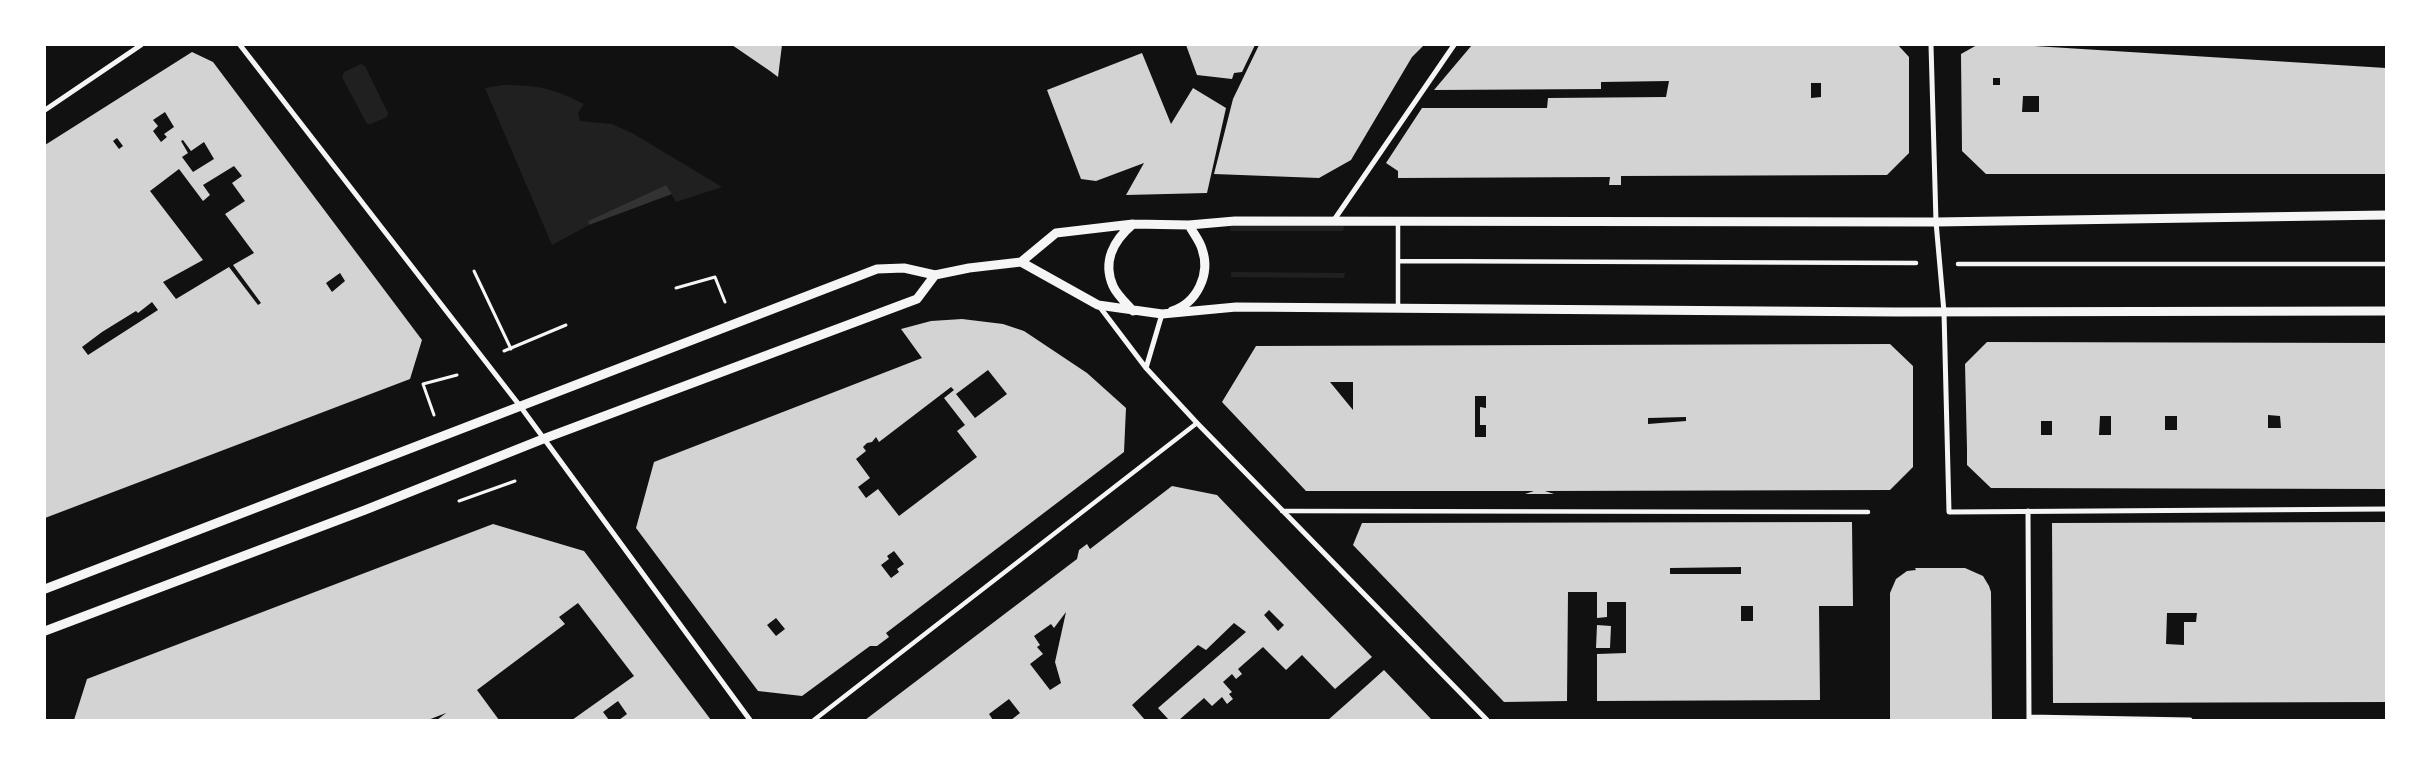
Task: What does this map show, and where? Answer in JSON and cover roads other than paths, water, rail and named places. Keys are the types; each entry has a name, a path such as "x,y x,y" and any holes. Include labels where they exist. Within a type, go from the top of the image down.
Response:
{"street":[{"path":"45,110 141,45"},
{"path":"240,45 520,406 750,720"},
{"path":"1334,220 1454,45"},
{"path":"1931,45 1936,222 1944,312 1949,512 2386,509"},
{"path":"45,589 877,269 904,268 935,275 969,268 1021,262 1056,232 1160,222 1189,225 1234,221 1334,220 1936,222 2386,214"},
{"path":"1398,220 1398,308"},
{"path":"1133,224 1120,234 1113,246 1108,265 1113,287 1134,311"},
{"path":"1162,314 1178,309 1195,295 1203,280 1205,265 1202,249 1189,225"},
{"path":"1398,261 1916,263"},
{"path":"1021,262 1098,305 1162,314 1236,307 1944,312 2386,311"},
{"path":"1958,264 2386,264"},
{"path":"45,630 365,510 543,439 917,299 935,275"},
{"path":"1098,305 1146,368 1197,423 1281,512 1487,720"},
{"path":"1146,368 1162,314"},
{"path":"814,720 1197,423"},
{"path":"2028,511 2029,719 2190,720"},
{"path":"1281,512 1868,512"}]}
